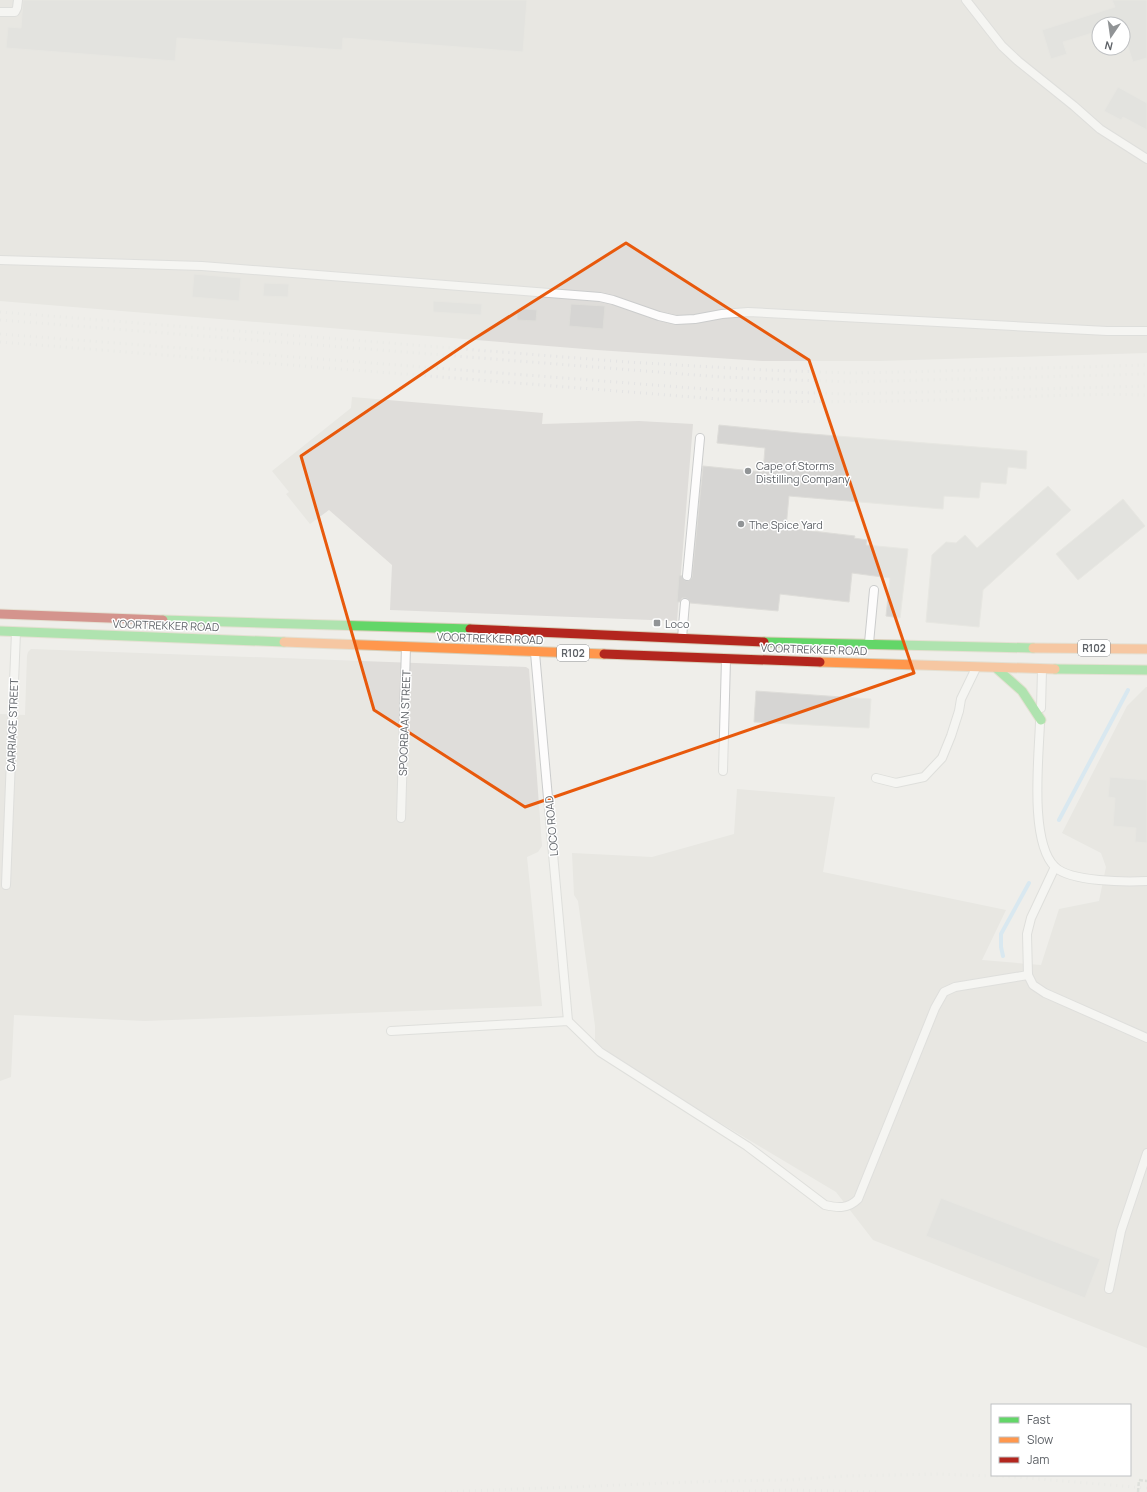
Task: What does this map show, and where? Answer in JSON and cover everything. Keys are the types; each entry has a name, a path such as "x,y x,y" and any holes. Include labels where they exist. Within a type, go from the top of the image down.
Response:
{"main road":[{"name":"VOORTREKKER ROAD","path":"0,614 274,624 407,638 534,642 682,638 868,654 977,668 996,668 1042,659 1146,657"},
{"path":"273,641 274,624"},
{"name":"VOORTREKKER ROAD","path":"0,631 273,641 407,638 534,642 726,658 868,654 1042,659 1146,657"},
{"path":"726,658 727,641"},
{"path":"996,668 1029,699 1040,720"}],"lane":[{"path":"0,12 14,12 17,8 18,0"},
{"path":"966,0 1002,46 1018,61 1100,129 1147,160"},
{"path":"0,260 202,266 600,297 676,320 695,319 722,314 753,312 1107,331 1147,331"},
{"path":"687,576 700,438"},
{"path":"868,654 874,590"},
{"path":"682,638 685,602"},
{"name":"CARRIAGE STREET","path":"6,885 16,614"},
{"name":"SPOORBAAN STREET","path":"401,818 407,638"},
{"name":"LOCO ROAD","path":"534,642 568,1021"},
{"path":"723,770 726,658"},
{"path":"1042,659 1038,817 1042,842 1055,867 1071,874 1104,881 1147,881"},
{"path":"876,778 896,783 907,782 924,777 942,758 951,736 959,711 961,699 977,668"},
{"path":"1055,867 1028,926 1026,955 1028,975 1033,985 1038,990 1147,1038"},
{"path":"391,1031 568,1021 600,1052 747,1146 825,1205 838,1208 852,1205 858,1199 935,1008 944,992 955,987 1028,975"},
{"path":"1109,1289 1121,1230 1147,1153"}],"path":[{"path":"1138,1492 1139,1480 1147,1481"}],"highlighted area":[{"path":"626,243 809,360 914,673 525,807 374,710 301,456 469,342"}],"shaded area":[{"path":"0,0 1147,0 1147,353 879,361 762,361 597,350 0,301"},
{"path":"352,397 543,413 542,424 639,421 693,424 677,621 390,610 392,565 329,510 310,524 286,494 289,492 272,471 351,408"},
{"path":"31,649 526,667 529,669 542,846 538,852 527,857 542,1006 145,1021 14,1015 11,1077 0,1081 0,714 25,715 27,656"},
{"path":"1146,687 1147,1348 873,1240 836,1192 637,1073 595,1042 595,1026 578,901 574,895 572,853 652,857 734,834 737,789 835,797 823,872 1006,910 982,960 1041,965 1059,909 1099,901 1106,867 1101,853 1062,833 1127,706"}],"building":[{"path":"23,0 527,0 523,52 343,38 342,50 177,38 175,61 6,48 8,27 21,28"},
{"path":"1112,0 1147,0 1147,58 1133,62 1131,56 1131,16 1091,16 1091,33 1063,42 1067,54 1051,59 1042,30 1115,7"},
{"path":"1118,87 1147,103 1147,130 1123,117 1121,120 1104,111"},
{"path":"194,274 241,278 239,301 192,297"},
{"path":"264,283 289,284 288,297 263,296"},
{"path":"433,301 482,304 481,315 433,312"},
{"path":"571,304 605,306 603,329 569,326"},
{"path":"517,308 537,310 536,321 517,320"},
{"path":"719,425 799,433 1027,451 1026,469 1008,467 1006,484 981,482 979,498 944,496 943,509 789,496 786,528 855,536 854,538 867,540 866,545 908,549 900,618 886,616 890,578 852,573 849,602 780,594 778,611 690,603 686,598 682,598 680,602 677,602 679,575 687,581 692,577 703,466 763,472 765,448 717,443"},
{"path":"1048,486 1071,510 983,590 979,627 926,622 932,555 946,542 956,543 965,535 977,548"},
{"path":"1123,499 1145,526 1078,580 1056,554"},
{"path":"756,691 871,699 869,728 754,722"},
{"path":"1110,777 1147,780 1147,843 1135,842 1136,828 1113,826 1115,798 1108,797"},
{"path":"941,1198 1100,1259 1085,1298 926,1236"}],"waterway":[{"path":"1059,820 1128,690"},
{"path":"1003,956 1001,934 1029,883"}],"railway":[{"path":"0,312 627,362 764,370 850,373 1147,365"},
{"path":"0,320 721,377 850,382 1147,374"},
{"path":"0,334 718,390 850,394 1147,386"},
{"path":"0,342 718,399 812,402 938,400 1080,395 1147,395"},
{"path":"445,1492 719,1481 789,1480 844,1476 939,1474 1014,1477 1147,1488"},
{"path":"725,1492 790,1490 876,1492"}],"traffic: fast":[{"path":"163,620 470,629"},
{"path":"0,631 284,642"},
{"path":"764,642 1033,648"},
{"path":"996,668 1022,691 1041,720"},
{"path":"1055,669 1147,670"}],"traffic: slow":[{"path":"284,642 604,654"},
{"path":"1033,648 1147,649"},
{"path":"820,662 1055,669"}],"traffic: jam":[{"path":"0,614 163,620"},
{"path":"470,629 764,642"},
{"path":"604,654 820,662"}],"place":[{"name":"Cape of Storms Distilling Company","path":"748,471"},
{"name":"The Spice Yard","path":"741,524"},
{"name":"Loco","path":"657,623"}]}
